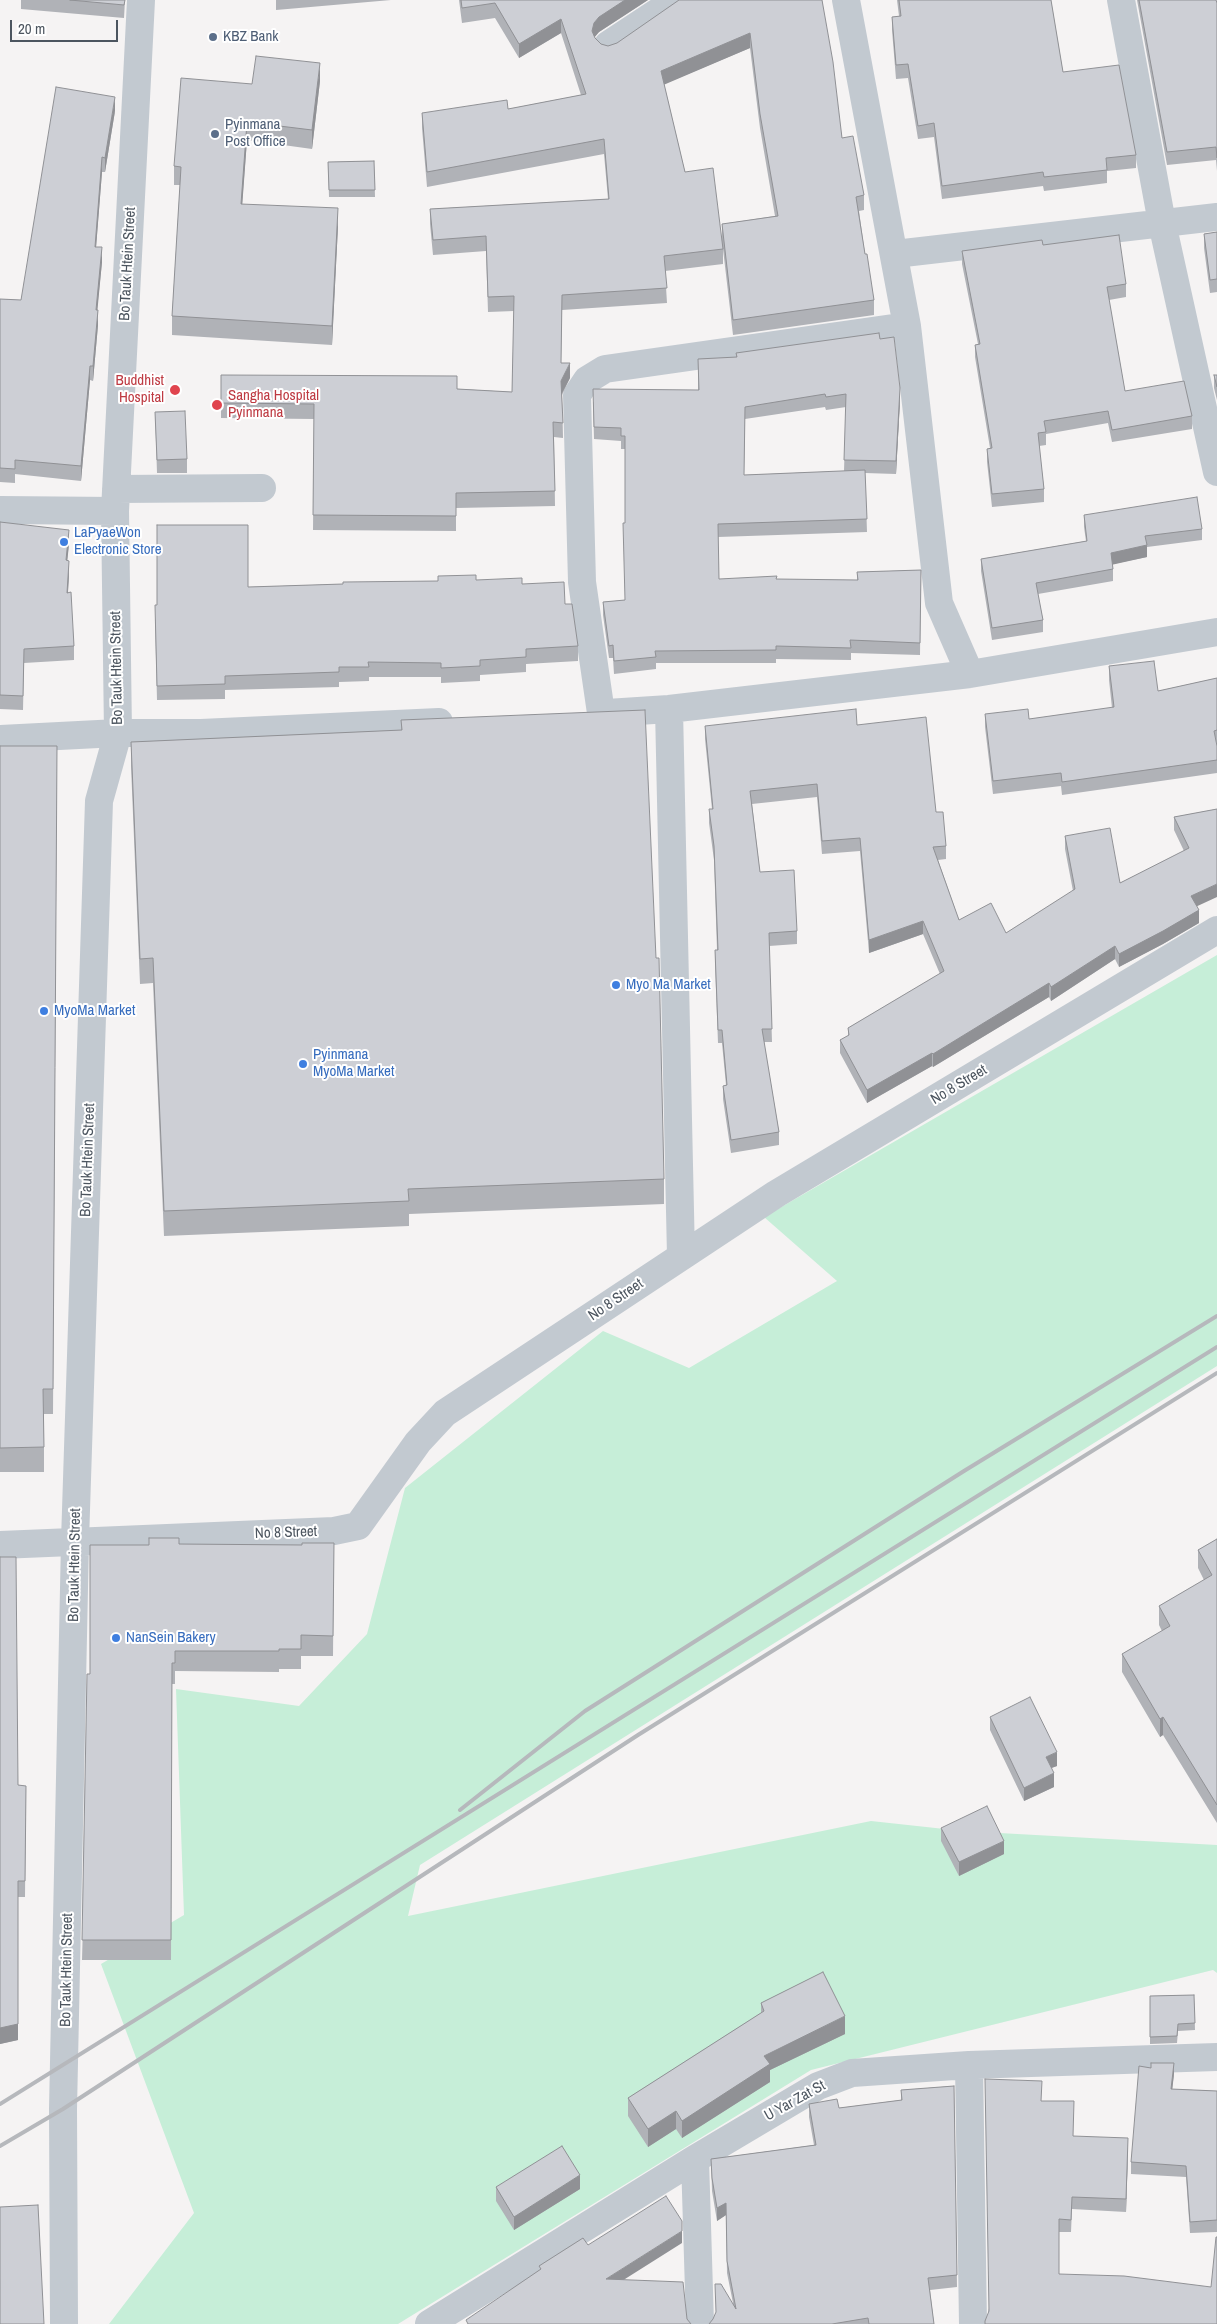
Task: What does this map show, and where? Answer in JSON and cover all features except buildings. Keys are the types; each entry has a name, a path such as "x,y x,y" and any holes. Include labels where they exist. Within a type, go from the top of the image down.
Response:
{"street":[{"name":"Bo Tauk Htein Street","path":"64,2324 63,2109 76,1541 99,801 118,733 116,500 141,0"},
{"path":"608,45 676,0"},
{"path":"846,0 907,326 938,603 970,674"},
{"path":"1121,0 1162,223 1217,472"},
{"path":"895,254 1217,217"},
{"path":"601,713 582,582 577,395 587,380 606,369 907,326"},
{"path":"0,510 262,488"},
{"path":"572,715 669,709 970,674 1217,632"},
{"path":"669,709 681,1256"},
{"path":"0,739 118,733 201,734 464,720"},
{"name":"No 8 Street","path":"0,1545 334,1531 358,1526 418,1442 445,1413 776,1194 1217,930"},
{"name":"U Yar Zat St","path":"429,2324 695,2159 818,2086 852,2073 969,2065 1217,2057"},
{"path":"969,2065 973,2324"},
{"path":"695,2159 700,2324"}],"green space":[{"path":"1217,955 1217,1366 420,1865 408,1916 871,1821 963,1831 1217,1845 1217,1973 1213,1970 811,2070 398,2324 109,2324 194,2213 101,1964 184,1915 176,1689 299,1706 367,1634 405,1488 603,1331 689,1368 837,1281 764,1217"}],"railway":[{"path":"460,1810 585,1711 964,1471 1217,1316"},
{"path":"0,2104 1217,1347"},
{"path":"0,2146 63,2109 638,1735 1217,1373"}],"place":[{"name":"KBZ Bank","path":"213,37"},
{"name":"Pyinmana Post Office","path":"215,134"},
{"name":"Buddhist Hospital","path":"175,390"},
{"name":"Sangha Hospital Pyinmana","path":"217,405"},
{"name":"LaPyaeWon Electronic Store","path":"64,542"},
{"name":"Myo Ma Market","path":"616,985"},
{"name":"MyoMa Market","path":"44,1011"},
{"name":"Pyinmana MyoMa Market","path":"303,1064"},
{"name":"NanSein Bakery","path":"116,1638"}]}
